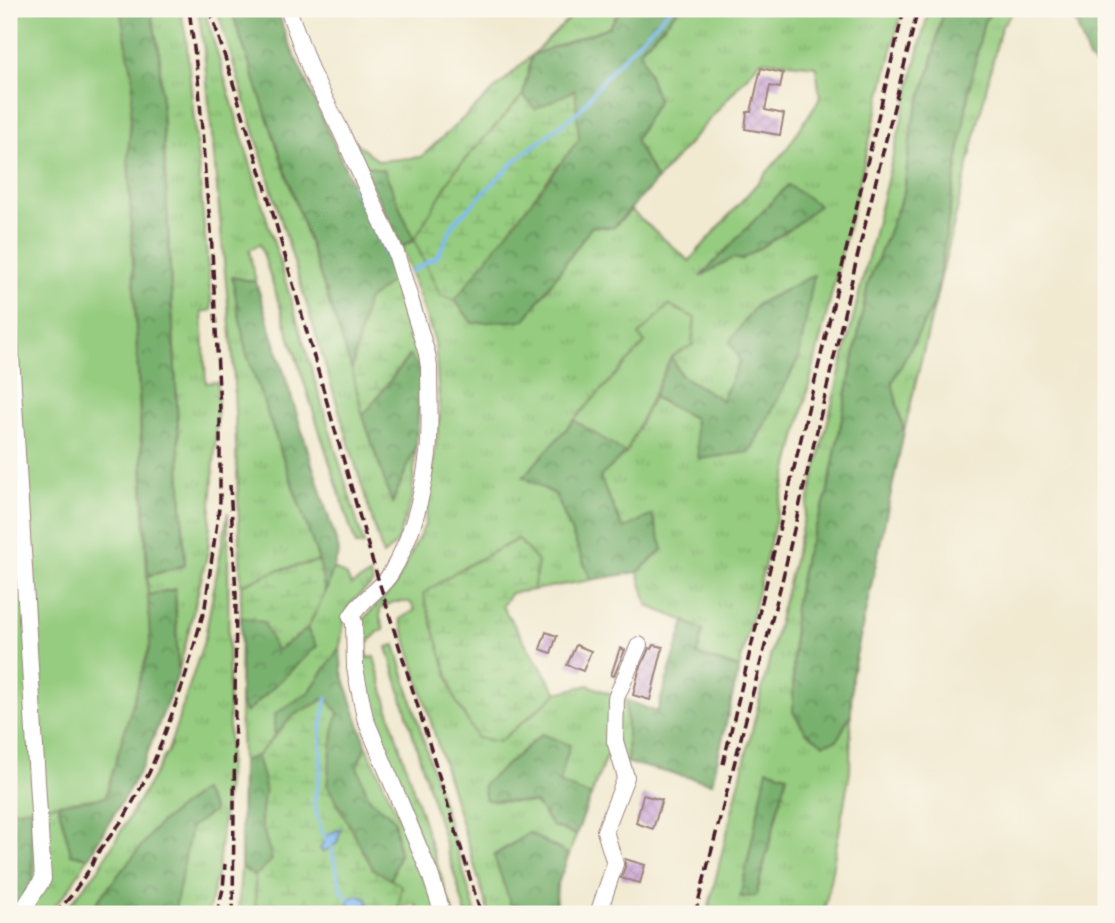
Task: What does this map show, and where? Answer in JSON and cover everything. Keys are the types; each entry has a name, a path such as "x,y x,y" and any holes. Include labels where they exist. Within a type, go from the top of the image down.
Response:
{"street":[{"path":"288,9 312,74 396,253 420,327 429,367 428,453 416,512 403,551 389,576 357,606 351,617 354,622 355,668 365,718 425,862 443,914"},
{"path":"9,322 43,879 20,914"},
{"path":"598,914 615,864 605,831 626,777 615,741 616,698 639,645"}],"green space":[{"path":"9,9 120,9 133,80 128,158 150,645 105,797 9,811"},
{"path":"120,9 150,9 159,50 185,565 148,576 128,158 133,80"},
{"path":"150,9 180,9 186,37 212,310 202,312 206,383 217,382 218,404 208,551 178,674 175,589 148,595 148,576 185,565 159,50"},
{"path":"198,9 204,9 364,545 356,545 260,244 249,250 256,282 233,277 246,352 319,561 276,571 241,585 233,357"},
{"path":"217,9 231,9 352,370 363,416 393,502 416,446 412,499 396,544 383,555"},
{"path":"231,9 277,9 286,37 353,186 380,239 393,280 367,301 352,370"},
{"path":"579,9 621,9 609,27 532,55"},
{"path":"621,9 679,9 640,50 658,100 635,140 657,180 613,228 592,226 525,320 472,323 455,300 579,139 535,109 523,95 532,55 609,27"},
{"path":"679,9 902,9 739,668 697,655 703,630 648,606 638,572 663,549 652,516 623,529 599,477 626,453 653,397 694,418 700,459 740,361 722,400 681,375 671,357 692,345 645,343 524,477 556,495 591,580 533,590 538,562 518,539 457,571 423,594 527,719 557,693 588,685 626,700 628,763 606,757 591,796 559,783 486,800 536,803 552,826 576,835 569,855 529,833 494,855 514,914 489,914 400,619 415,610 410,602 393,602 380,609 384,630 378,632 366,645 368,658 374,657 453,914 450,914 376,729 359,666 361,622 395,586 425,525 440,414 435,342 402,247 414,240 362,165 350,139 379,161 421,157 532,55 523,95 454,172 440,295 455,300 472,322 525,320 592,226 613,228 631,210 689,261 784,153 820,98 816,66 761,60 657,180 635,140 658,100 640,50"},
{"path":"929,9 943,9 931,67 912,124 904,192 868,284 827,495 805,556 794,612 793,712 837,740 851,714 850,772 824,914 707,914"},
{"path":"943,9 994,9 984,21 969,91 935,302 892,383 904,432 852,675 851,714 837,740 823,744 806,732 793,712 794,612 805,556 827,495 868,284 904,192 912,124 931,67"},
{"path":"994,9 1015,9 1001,27 904,432 892,383 935,302 968,96 984,21"},
{"path":"1067,9 1106,9 1106,77 1089,59 1074,18"},
{"path":"575,90 579,139 455,300 440,295 414,240 454,172 523,95 535,109"},
{"path":"362,165 384,170 414,240 402,247"},
{"path":"788,185 819,205 796,225 741,260 733,258 700,277"},
{"path":"814,275 799,358 750,452 699,459 694,418 653,397 671,357 681,375 722,400 740,361 730,341 757,304"},
{"path":"232,277 256,282 339,551 325,593 319,561 246,352"},
{"path":"393,280 410,321 422,372 409,355 363,416 352,370 367,301"},
{"path":"669,305 695,318 692,345 671,357 626,453 574,420 645,343 639,335"},
{"path":"410,355 422,372 416,446 392,503 363,416"},
{"path":"574,420 626,453 600,477 623,529 652,515 663,549 638,572 591,580 556,495 523,477"},
{"path":"228,512 229,762 218,869 208,914 62,914 98,870 168,751 205,638"},
{"path":"518,539 538,562 533,590 511,593 502,606 557,693 499,742 477,738 455,699 423,594 457,571"},
{"path":"319,561 325,593 307,629 276,651 264,622 241,617 241,585 276,571"},
{"path":"333,568 347,576 351,585 370,575 373,583 350,604 345,616 340,647 309,692 274,715 275,736 257,756 242,761 240,701 247,712 316,646 307,629 325,593"},
{"path":"175,589 178,674 142,767 88,858 71,854 58,804 105,797 150,645 148,595"},
{"path":"241,617 264,622 276,651 307,629 317,646 246,713 240,701"},
{"path":"685,621 703,630 697,655 739,668 712,783 628,763 626,700 657,712"},
{"path":"395,645 476,914 466,914 387,647"},
{"path":"340,647 342,672 366,745 357,766 368,797 394,819 399,855 391,880 373,869 327,785 333,731 338,713 327,698 294,715 275,736 274,715 309,692"},
{"path":"327,698 338,713 333,731 327,785 373,869 402,886 397,914 368,914 369,912 350,909 349,914 256,914 255,876 272,860 261,821 265,785 257,756 294,715"},
{"path":"542,734 570,745 559,783 591,796 576,835 552,826 536,803 486,800 483,785"},
{"path":"366,745 429,884 438,914 418,914 416,904 397,908 402,887 391,880 399,855 394,819 368,797 357,766"},
{"path":"257,756 265,785 261,821 272,860 255,876 241,867 242,761"},
{"path":"767,769 787,775 756,896 740,897"},
{"path":"202,790 214,811 191,827 174,914 93,914 95,904 159,824"},
{"path":"58,804 71,854 88,858 69,889 48,914 12,914 31,807"},
{"path":"31,807 33,881 12,914 9,914 9,811"},
{"path":"529,833 569,855 557,886 555,914 514,914 494,856"},
{"path":"241,867 255,876 256,914 238,914"}],"water":[{"path":"341,829 337,843 323,852 320,849 328,834"},
{"path":"358,895 367,899 368,914 349,914 348,899"}],"building":[{"path":"761,68 783,73 780,88 770,86 765,110 784,114 780,135 745,129 747,112 751,112"},
{"path":"546,632 557,636 551,653 540,649"},
{"path":"576,645 591,651 583,671 567,665"},
{"path":"654,645 663,647 650,700 633,695 639,671 649,648 652,649"},
{"path":"620,648 625,650 614,676 611,675"},
{"path":"643,795 662,800 653,829 636,823"},
{"path":"625,859 645,865 640,883 621,878"}],"waterway":[{"path":"410,272 438,256 454,223 517,159 580,110 605,77 670,9"},
{"path":"353,186 380,239 406,312"},
{"path":"327,698 321,729 321,768 314,802 321,830 331,847 341,889 348,899"}],"railway":[{"path":"55,914 71,896 96,855 124,818 149,773 184,681 205,607 220,501 220,410 211,229 199,87 189,9"},
{"path":"210,9 265,186 371,556 481,914"},
{"path":"723,764 904,9"},
{"path":"695,914 783,577 918,9"},
{"path":"230,485 236,595 233,914"},
{"path":"217,914 225,864"}]}
